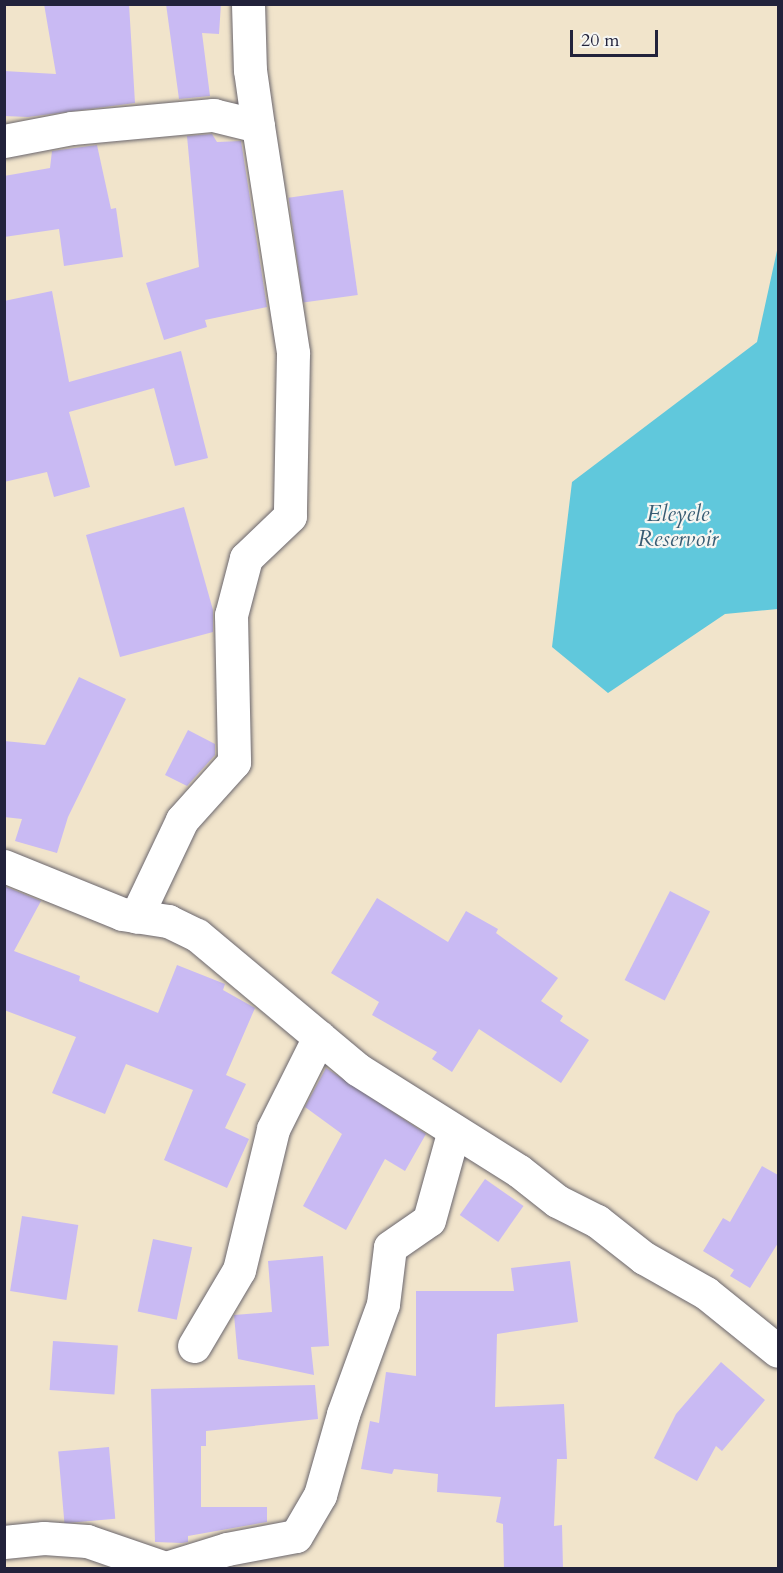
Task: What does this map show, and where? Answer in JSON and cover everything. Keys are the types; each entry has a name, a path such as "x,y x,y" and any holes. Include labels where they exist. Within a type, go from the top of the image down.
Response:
{"street":[{"path":"136,917 182,820 234,762 231,615 246,558 290,516 293,353 250,70 248,4"},
{"path":"4,141 72,128 213,115 258,126"},
{"path":"4,866 136,917 168,921 197,935 357,1069 454,1130 557,1201 597,1221 644,1258 706,1293 778,1351"},
{"path":"194,1346 239,1270 273,1129 319,1037"},
{"path":"4,1542 44,1538 87,1541 166,1569 227,1549 296,1536 320,1495 343,1414 383,1305 390,1247 429,1220 454,1130"}],"water":[{"name":"Eleyele Reservoir","path":"778,246 778,609 725,614 608,693 552,647 572,482 757,342"}],"building":[{"path":"44,4 129,4 135,103 28,117 4,116 4,71 56,74"},
{"path":"166,4 221,4 219,34 202,33 210,96 179,99"},
{"path":"212,134 217,142 241,141 267,307 205,320 207,327 164,340 146,283 199,267 187,136"},
{"path":"97,145 111,209 116,208 123,257 64,266 59,229 4,237 4,176 50,168 52,151"},
{"path":"343,190 358,295 303,303 289,198"},
{"path":"52,291 69,382 181,351 208,458 175,466 154,388 69,412 90,487 54,497 47,472 4,482 4,301"},
{"path":"184,507 213,610 213,632 120,657 86,535"},
{"path":"79,677 126,699 68,817 57,853 15,841 22,819 4,817 4,741 45,745"},
{"path":"188,730 215,744 215,755 187,786 165,775"},
{"path":"4,886 41,901 14,951 80,976 79,981 158,1013 177,965 225,984 223,990 255,1008 226,1075 246,1084 225,1128 249,1139 227,1188 164,1160 193,1090 126,1064 105,1114 52,1093 76,1037 4,1010"},
{"path":"670,891 710,911 665,1001 625,980"},
{"path":"377,898 448,942 466,911 498,929 496,933 558,978 541,1001 563,1016 560,1021 589,1040 561,1083 479,1029 452,1072 432,1059 437,1052 372,1015 379,1002 331,973"},
{"path":"326,1068 426,1134 405,1171 385,1159 346,1230 303,1206 342,1134 305,1107"},
{"path":"762,1166 778,1175 778,1243 750,1288 730,1276 734,1270 703,1251 723,1218 730,1222"},
{"path":"485,1179 524,1206 498,1242 460,1215"},
{"path":"22,1216 78,1225 66,1300 10,1291"},
{"path":"153,1239 192,1247 177,1320 138,1311"},
{"path":"323,1256 329,1346 311,1347 314,1375 238,1359 234,1315 272,1312 268,1261"},
{"path":"570,1261 578,1322 497,1334 495,1407 564,1404 567,1459 557,1459 554,1526 562,1525 563,1569 504,1569 503,1524 496,1522 501,1497 437,1492 438,1474 394,1469 392,1474 361,1469 370,1421 379,1423 386,1372 416,1376 416,1291 514,1291 511,1268"},
{"path":"53,1341 118,1346 114,1394 50,1390"},
{"path":"721,1362 765,1400 722,1451 716,1446 697,1481 654,1458 676,1414"},
{"path":"315,1385 318,1419 206,1431 206,1446 201,1446 201,1507 267,1507 267,1522 188,1536 188,1542 155,1542 151,1389"},
{"path":"109,1447 115,1519 64,1523 58,1451"}]}
